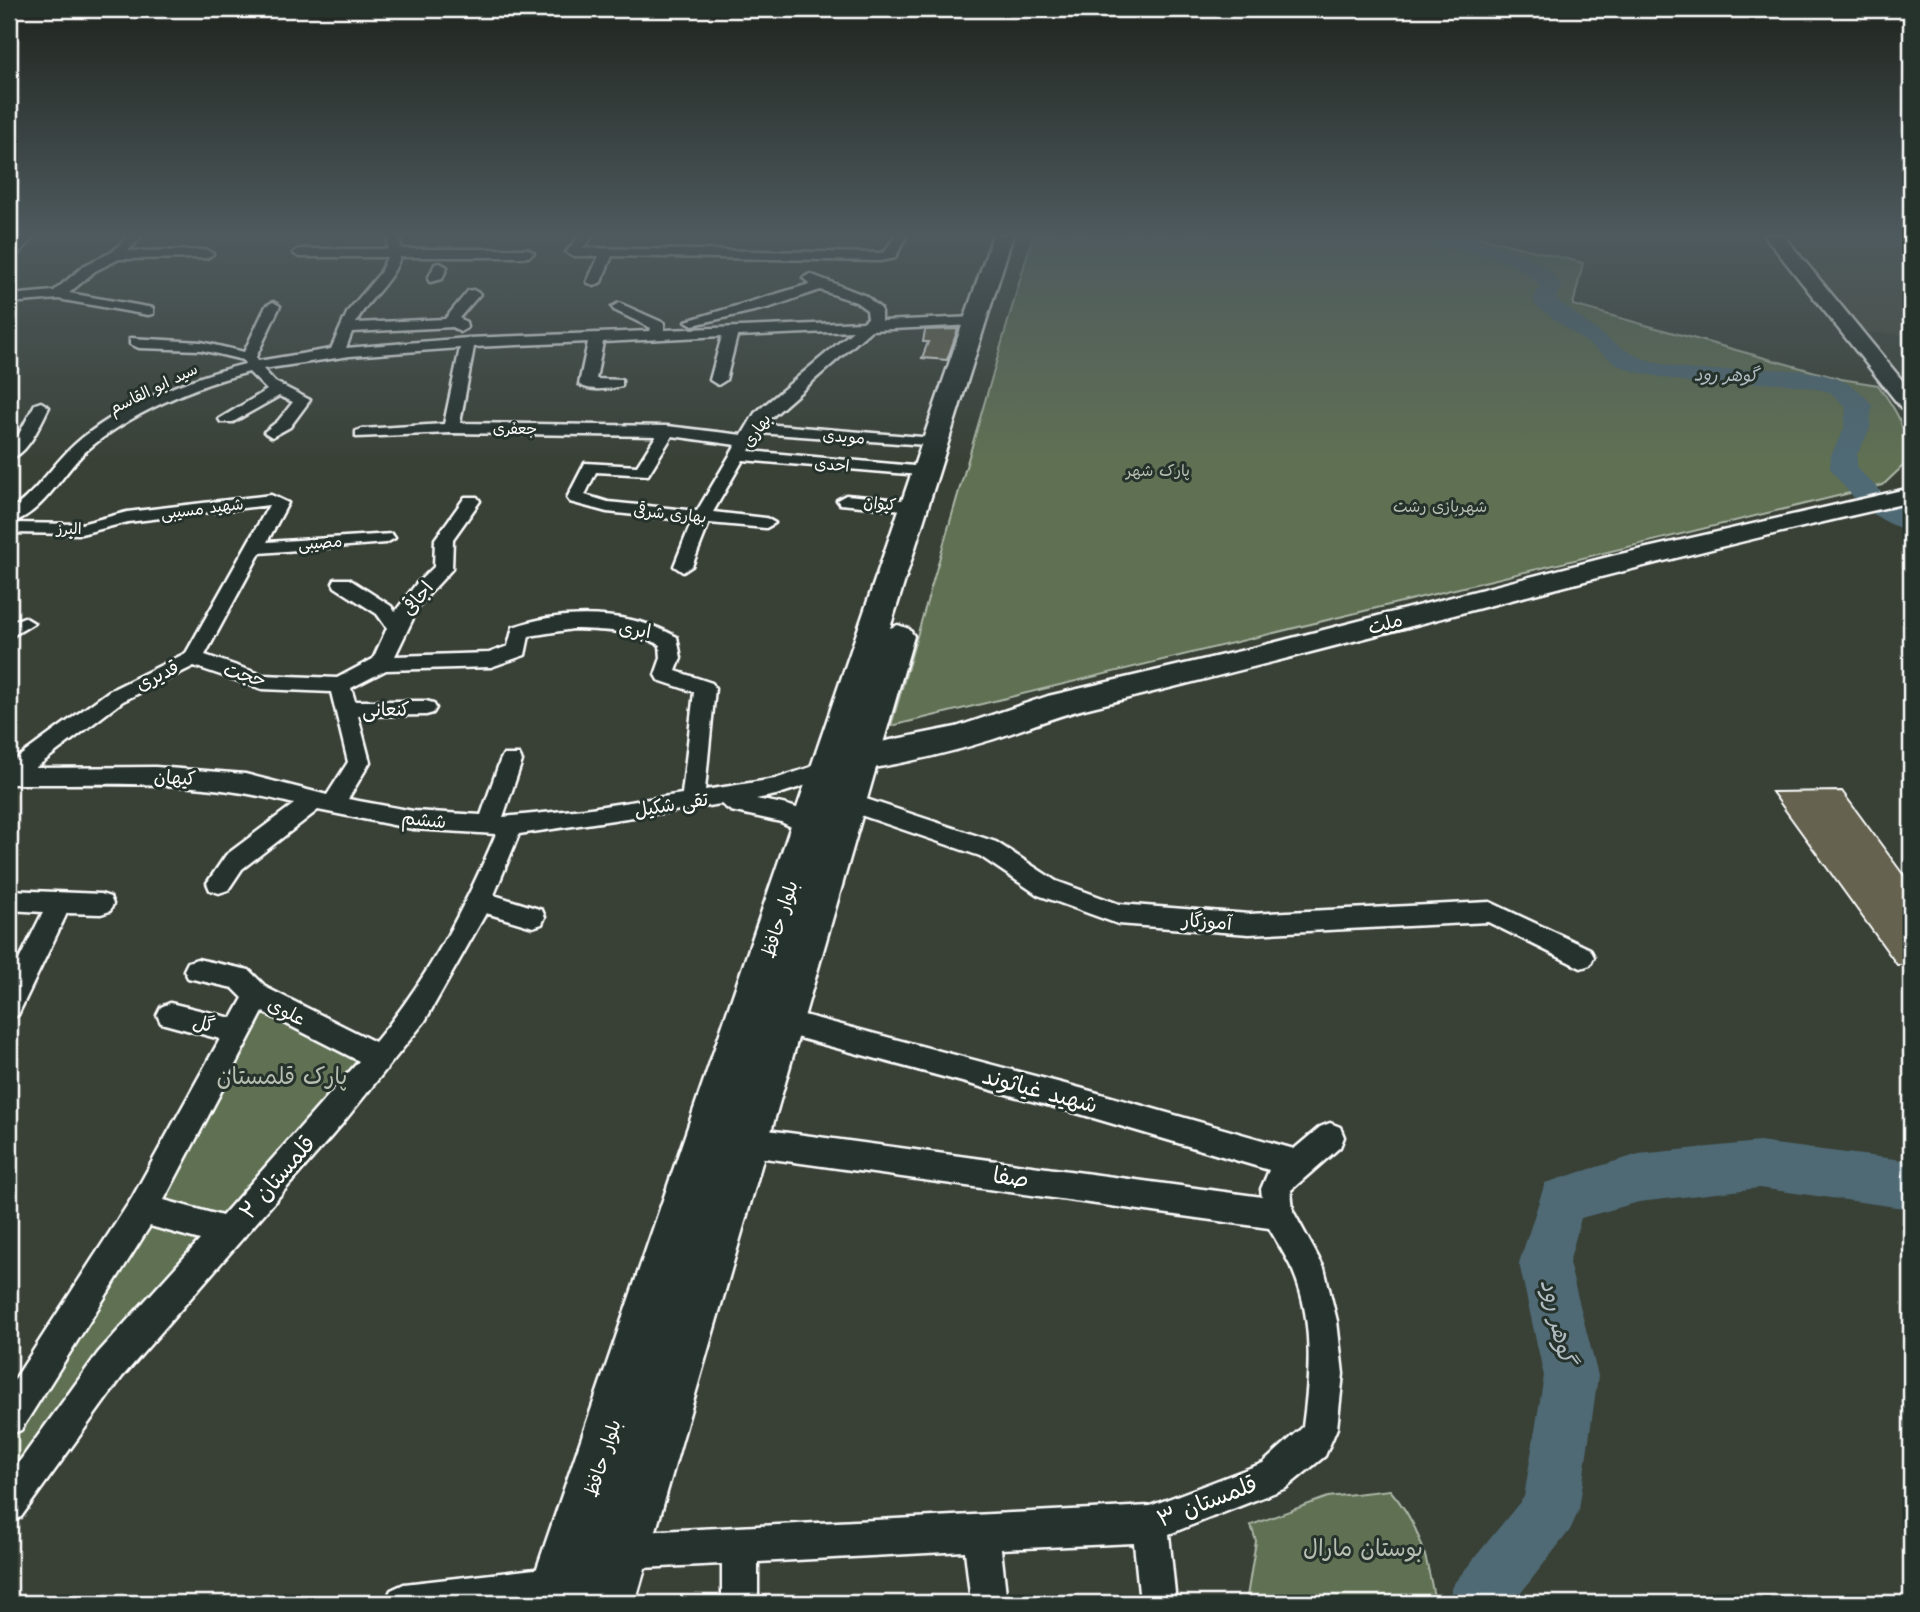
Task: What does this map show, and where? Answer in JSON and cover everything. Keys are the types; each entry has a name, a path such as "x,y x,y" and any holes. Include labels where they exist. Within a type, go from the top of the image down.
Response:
{"main road":[{"name":"بلوار حافظ","path":"922,495 986,310"},
{"name":"بلوار حافظ","path":"605,1603 781,1021 922,495 989,310"},
{"name":"بلوار حافظ","path":"558,1594 809,826 846,776"}],"street":[{"path":"144,310 148,311"},
{"path":"251,363 271,310"},
{"path":"337,352 355,310"},
{"path":"453,323 452,318 459,310"},
{"path":"625,310 657,329 740,310"},
{"path":"869,325 876,319 874,310"},
{"path":"1834,310 1911,405"},
{"name":"سید ابو القاسم","path":"9,518 40,495 64,461 91,440 194,385 251,363 337,352 657,329 731,330 984,321"},
{"path":"348,328 453,323 461,325 451,428"},
{"name":"بهاری","path":"683,566 702,517 761,416 869,325"},
{"path":"718,380 731,330"},
{"path":"597,335 587,384 617,383"},
{"path":"135,341 139,344 201,346 251,363 268,387 302,400 284,424 272,432"},
{"path":"228,419 277,391"},
{"path":"9,454 26,436 41,407"},
{"name":"جعفری","path":"362,434 451,428 667,431 746,441"},
{"name":"بهاری شرقی","path":"667,431 642,471 591,467 577,491 576,498 607,507 765,523"},
{"name":"احدی","path":"746,441 922,495"},
{"name":"مویدی","path":"746,441 922,495"},
{"name":"کیوان","path":"846,500 922,495"},
{"name":"ملت","path":"846,776 901,752 1011,722 1048,707 1830,512 1911,495"},
{"name":"شهید مسیبی","path":"127,517 277,500"},
{"name":"قدیری","path":"9,775 116,696 193,657 279,503 277,500"},
{"name":"اجاقی","path":"382,663 395,626 428,581 443,569 444,539 471,501"},
{"name":"البرز","path":"9,528 81,529 127,517"},
{"name":"مصیبی","path":"254,548 386,538"},
{"path":"342,583 384,610 395,626"},
{"name":"ابری","path":"382,663 491,660 518,650 520,632 532,624 582,623 660,633 670,642 671,658 665,675 705,688 697,800"},
{"name":"حجت","path":"193,657 262,682 340,685"},
{"path":"219,883 234,862 329,803 359,762 340,685 382,663"},
{"name":"کنعانی","path":"346,709 426,708"},
{"name":"قلمستان ۲","path":"9,1505 110,1366 416,1013 479,901 500,826 511,761"},
{"name":"کیهان","path":"9,775 155,775 245,782 329,803"},
{"name":"تقی شکیل","path":"500,826 697,800 846,776"},
{"name":"آموزگار","path":"846,776 988,849 1046,888 1118,914 1249,924 1490,912 1581,957"},
{"path":"697,800 752,804 787,814 809,826"},
{"name":"ششم","path":"329,803 412,820 500,826"},
{"path":"9,900 101,904"},
{"path":"479,901 533,917"},
{"path":"9,1007 59,904"},
{"name":"علوی","path":"197,970 240,978 258,996 379,1057"},
{"path":"9,1418 143,1209 258,996"},
{"name":"گل","path":"170,1015 239,1032"},
{"name":"شهید غیاثوند","path":"781,1021 1093,1104 1297,1164"},
{"path":"1278,1213 1276,1189 1279,1181 1330,1137"},
{"name":"صفا","path":"744,1141 1278,1213"},
{"path":"143,1209 227,1233"},
{"name":"قلمستان ۳","path":"621,1551 1150,1524 1274,1476 1312,1444 1320,1428 1327,1374 1321,1321 1308,1268 1278,1213"},
{"path":"1150,1524 1158,1603"},
{"path":"981,1533 989,1603"},
{"path":"740,1545 740,1603"},
{"path":"404,1603 558,1594"}],"shaded area":[{"path":"1845,310 1911,310 1911,335 1863,332"}],"green space":[{"name":"پارک شهر","path":"1011,310 1592,310 1841,379 1878,385 1892,405 1903,431 1905,464 1883,485 891,726"},
{"name":"پارک قلمستان","path":"261,1002 365,1062 111,1346 9,1484 9,1442 137,1232"},
{"name":"بوستان مارال","path":"1390,1490 1401,1503 1416,1530 1429,1571 1435,1603 1246,1603 1256,1541 1251,1525 1328,1497"}],"building":[{"path":"958,329 947,360 922,358 928,342 923,342 925,330"},
{"path":"1842,791 1911,885 1911,965 1897,965 1772,792"}],"waterway":[{"name":"گوهر رود","path":"1557,310 1626,360 1645,367 1696,377 1779,376 1838,387 1859,405 1857,429 1844,455 1843,468 1873,500 1891,513 1911,522"},
{"name":"گوهر رود","path":"1476,1603 1550,1510 1571,1376 1544,1263 1562,1200 1639,1178 1759,1165 1911,1185"}],"park label":[{"name":"شهربازی رشت","path":"1440,506"}]}
